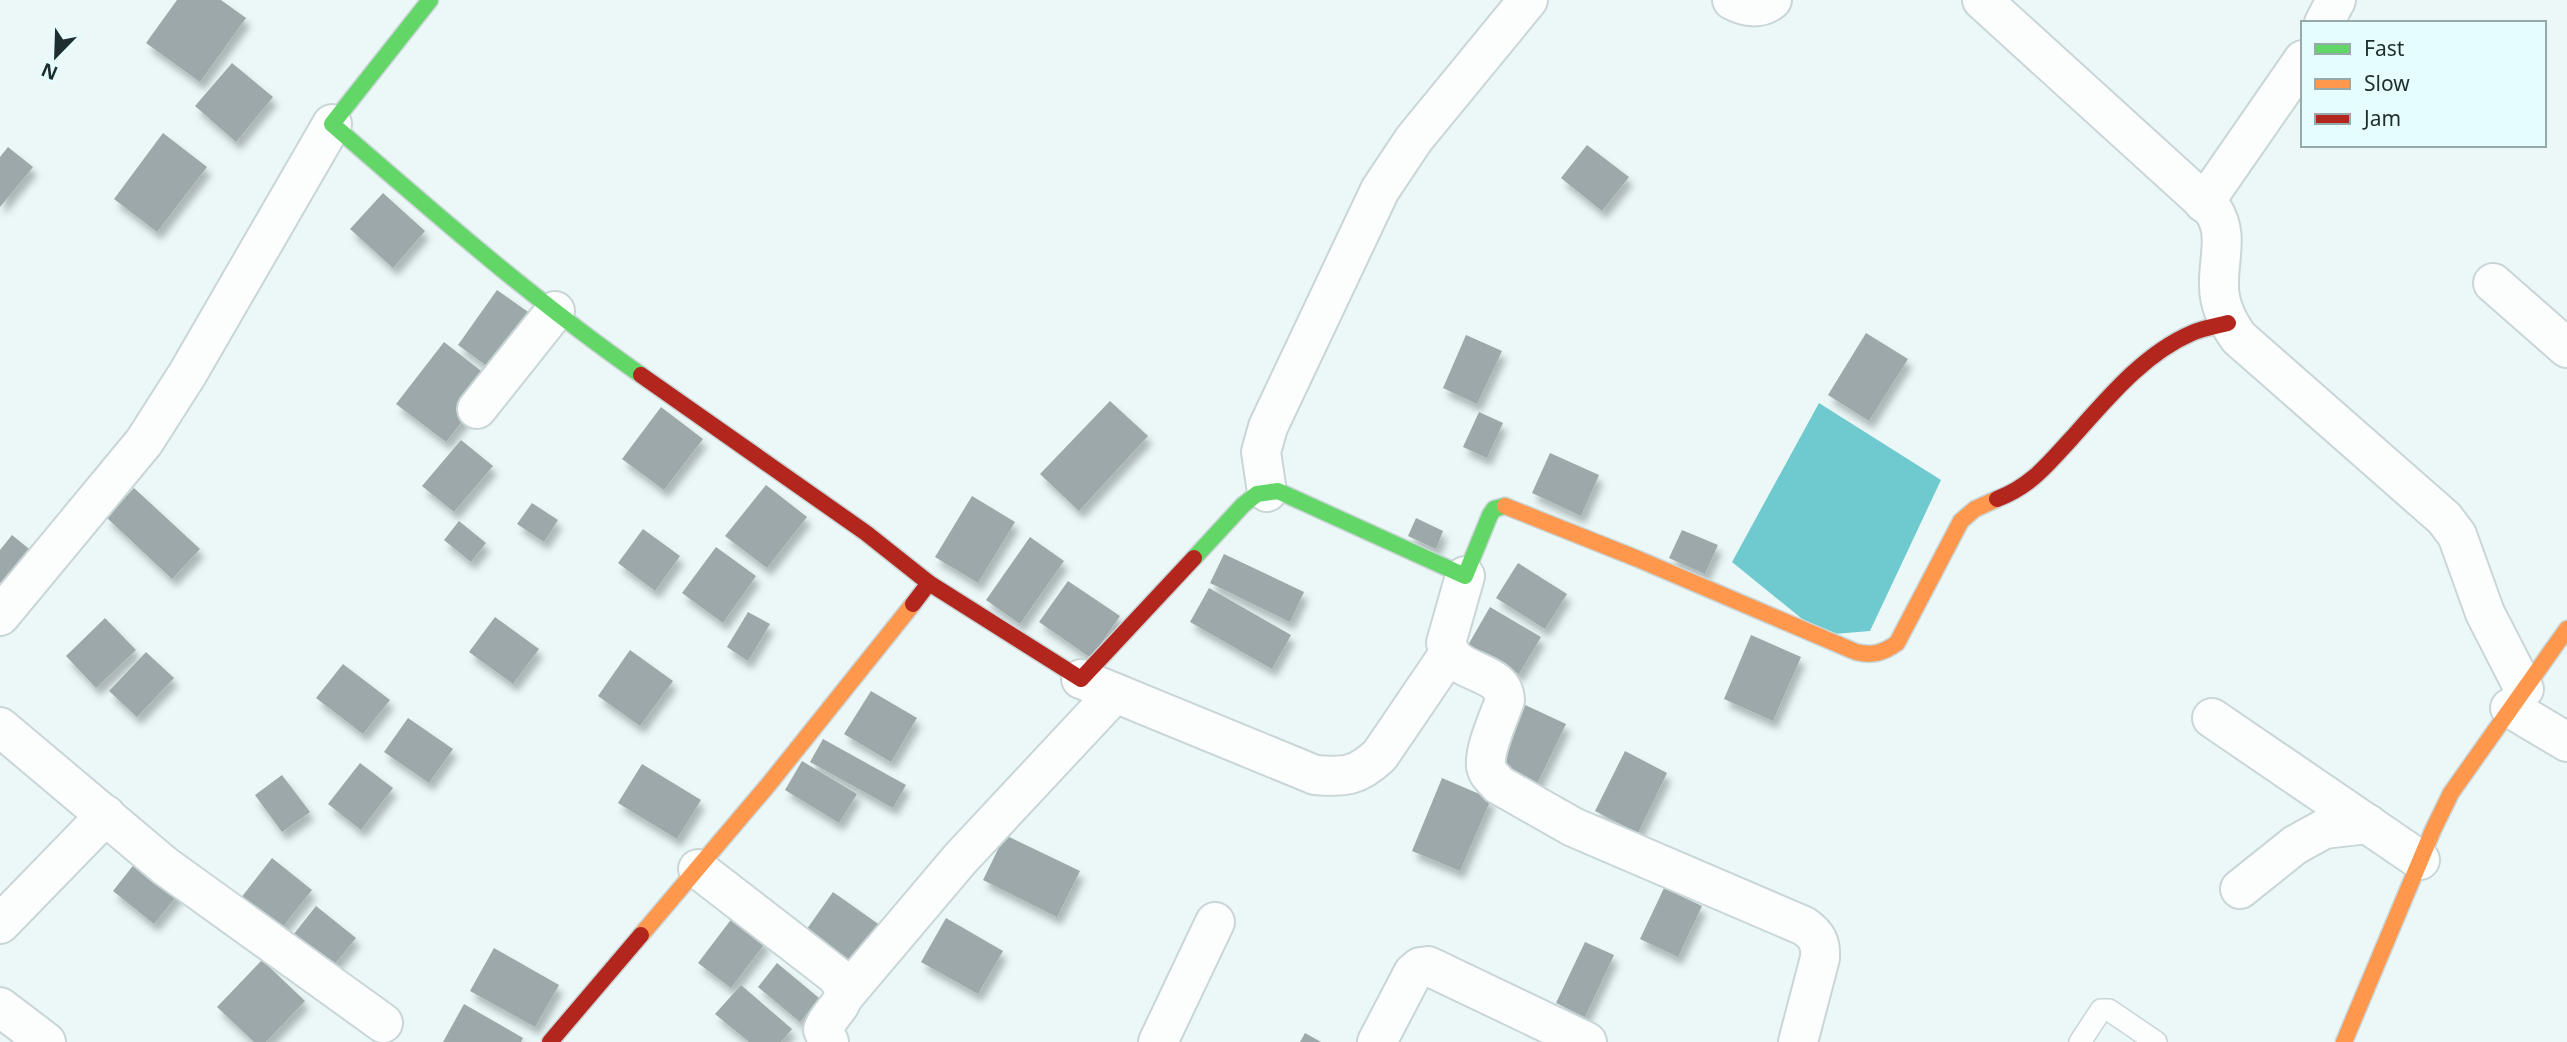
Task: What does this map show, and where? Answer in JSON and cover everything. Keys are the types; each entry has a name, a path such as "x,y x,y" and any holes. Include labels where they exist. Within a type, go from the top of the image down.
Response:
{"street":[{"path":"0,616 144,442 188,373 332,124 430,0"},
{"path":"1267,492 1261,452 1268,427 1380,190 1414,139 1528,0"},
{"path":"1732,0 1756,7 1766,5 1772,0"},
{"path":"1982,0 2204,203 2220,221 2222,236 2219,288 2228,323 2239,338 2444,518 2457,535 2517,699 2567,742"},
{"path":"2325,21 2336,0"},
{"path":"2204,203 2301,63"},
{"path":"332,124 413,195 586,337 866,533 929,583 1098,686 1315,775 1346,777 1365,769 1380,755 1450,652"},
{"path":"2493,282 2567,348"},
{"path":"477,409 555,311"},
{"path":"1798,1042 1820,958 1820,946 1815,934 1804,926 1573,827 1499,785 1490,775 1486,767 1488,753 1505,700 1504,691 1497,683 1455,660 1446,643 1465,576 1490,515 1494,509 1506,506 1856,652 1870,656 1882,653 1897,643 1960,521 1972,509 2022,489 2135,373 2164,350 2191,333 2228,323"},
{"path":"827,1025 1243,505 1256,494 1278,491 1465,576"},
{"path":"550,1042 769,784 929,583"},
{"path":"2344,1042 2451,793 2567,629"},
{"path":"2212,718 2420,860"},
{"path":"0,727 165,866 383,1023"},
{"path":"0,924 106,815"},
{"path":"2240,888 2295,845 2324,829 2368,824"},
{"path":"698,869 843,984 827,1025"},
{"path":"1158,1042 1215,922"},
{"path":"1377,1042 1413,974 1420,967 1428,966 1587,1042"},
{"path":"0,1007 46,1042"}],"lane":[{"path":"2080,1042 2101,1010 2109,1010 2156,1042"}],"water":[{"path":"1819,403 1941,480 1870,631 1822,635 1732,562"}],"building":[{"path":"177,0 221,0 246,18 200,82 146,43"},
{"path":"232,63 273,97 236,142 195,106"},
{"path":"163,133 207,167 157,232 114,199"},
{"path":"1587,145 1629,177 1602,211 1561,178"},
{"path":"8,147 33,167 0,207 0,157"},
{"path":"383,193 425,231 393,268 350,229"},
{"path":"497,290 531,314 491,369 458,345"},
{"path":"1866,333 1908,359 1869,421 1828,395"},
{"path":"1466,335 1502,351 1477,404 1443,388"},
{"path":"444,342 494,381 446,442 396,404"},
{"path":"1110,401 1148,436 1079,511 1040,474"},
{"path":"661,407 703,439 664,490 622,459"},
{"path":"1479,412 1503,423 1487,458 1463,447"},
{"path":"461,440 493,466 454,512 422,486"},
{"path":"1550,453 1599,475 1581,516 1532,493"},
{"path":"766,485 807,517 767,568 725,536"},
{"path":"134,488 200,549 172,579 106,517"},
{"path":"972,496 1015,522 978,583 935,557"},
{"path":"532,503 558,520 544,542 517,524"},
{"path":"1416,518 1443,531 1436,549 1408,536"},
{"path":"459,521 486,543 471,562 444,540"},
{"path":"643,529 680,556 655,591 618,563"},
{"path":"1682,530 1718,545 1705,574 1669,558"},
{"path":"12,535 39,557 0,603 0,550"},
{"path":"1030,537 1064,561 1020,624 986,600"},
{"path":"716,547 756,576 723,623 682,593"},
{"path":"1224,554 1304,592 1290,622 1210,583"},
{"path":"1518,563 1567,594 1545,629 1496,598"},
{"path":"1068,581 1120,616 1091,658 1039,622"},
{"path":"1209,588 1291,635 1272,669 1190,622"},
{"path":"1490,607 1541,637 1519,674 1468,645"},
{"path":"748,612 770,624 748,661 727,647"},
{"path":"495,617 539,649 513,684 469,652"},
{"path":"105,618 136,650 96,688 66,656"},
{"path":"1751,635 1801,657 1773,721 1724,699"},
{"path":"630,650 673,681 640,726 598,696"},
{"path":"146,652 174,678 137,717 109,691"},
{"path":"343,664 390,700 363,734 316,698"},
{"path":"871,691 917,718 891,762 844,734"},
{"path":"1523,704 1566,724 1537,784 1494,764"},
{"path":"408,718 453,749 429,783 384,752"},
{"path":"823,739 906,785 893,808 810,762"},
{"path":"1625,751 1667,773 1638,833 1595,811"},
{"path":"802,761 857,794 839,823 785,790"},
{"path":"360,763 393,788 361,830 328,804"},
{"path":"642,764 701,800 677,839 618,803"},
{"path":"282,775 310,812 282,832 255,795"},
{"path":"1442,778 1491,799 1460,871 1412,851"},
{"path":"1005,835 1080,871 1057,917 983,880"},
{"path":"139,858 180,892 154,924 113,891"},
{"path":"272,858 312,890 277,934 237,903"},
{"path":"1664,888 1702,906 1678,957 1640,939"},
{"path":"833,892 884,928 853,972 802,936"},
{"path":"316,906 356,938 326,975 286,944"},
{"path":"733,917 766,942 731,988 698,963"},
{"path":"946,918 1003,951 978,994 921,962"},
{"path":"1585,942 1614,955 1585,1017 1556,1003"},
{"path":"494,948 559,985 535,1027 470,991"},
{"path":"262,960 305,1001 266,1042 254,1042 217,1007"},
{"path":"777,963 819,998 800,1022 758,987"},
{"path":"741,985 792,1029 781,1042 749,1042 715,1014"},
{"path":"464,1004 523,1038 521,1042 443,1042"},
{"path":"1305,1033 1321,1042 1300,1042"}],"traffic: fast":[{"path":"430,0 332,124 522,285 641,375"},
{"path":"1194,558 1243,505 1257,494 1278,491 1465,576 1490,515 1494,509 1505,506"}],"traffic: slow":[{"path":"1505,506 1638,559 1856,652 1873,654 1897,643 1961,521 1975,509 1997,499"},
{"path":"641,935 769,784 913,604"},
{"path":"2344,1042 2451,793 2567,629"}],"traffic: jam":[{"path":"1997,499 2020,488 2038,474 2141,365 2192,333 2228,323"},
{"path":"641,375 866,533 929,583 913,604"},
{"path":"929,583 1081,679 1194,558"},
{"path":"550,1042 641,935"}]}
